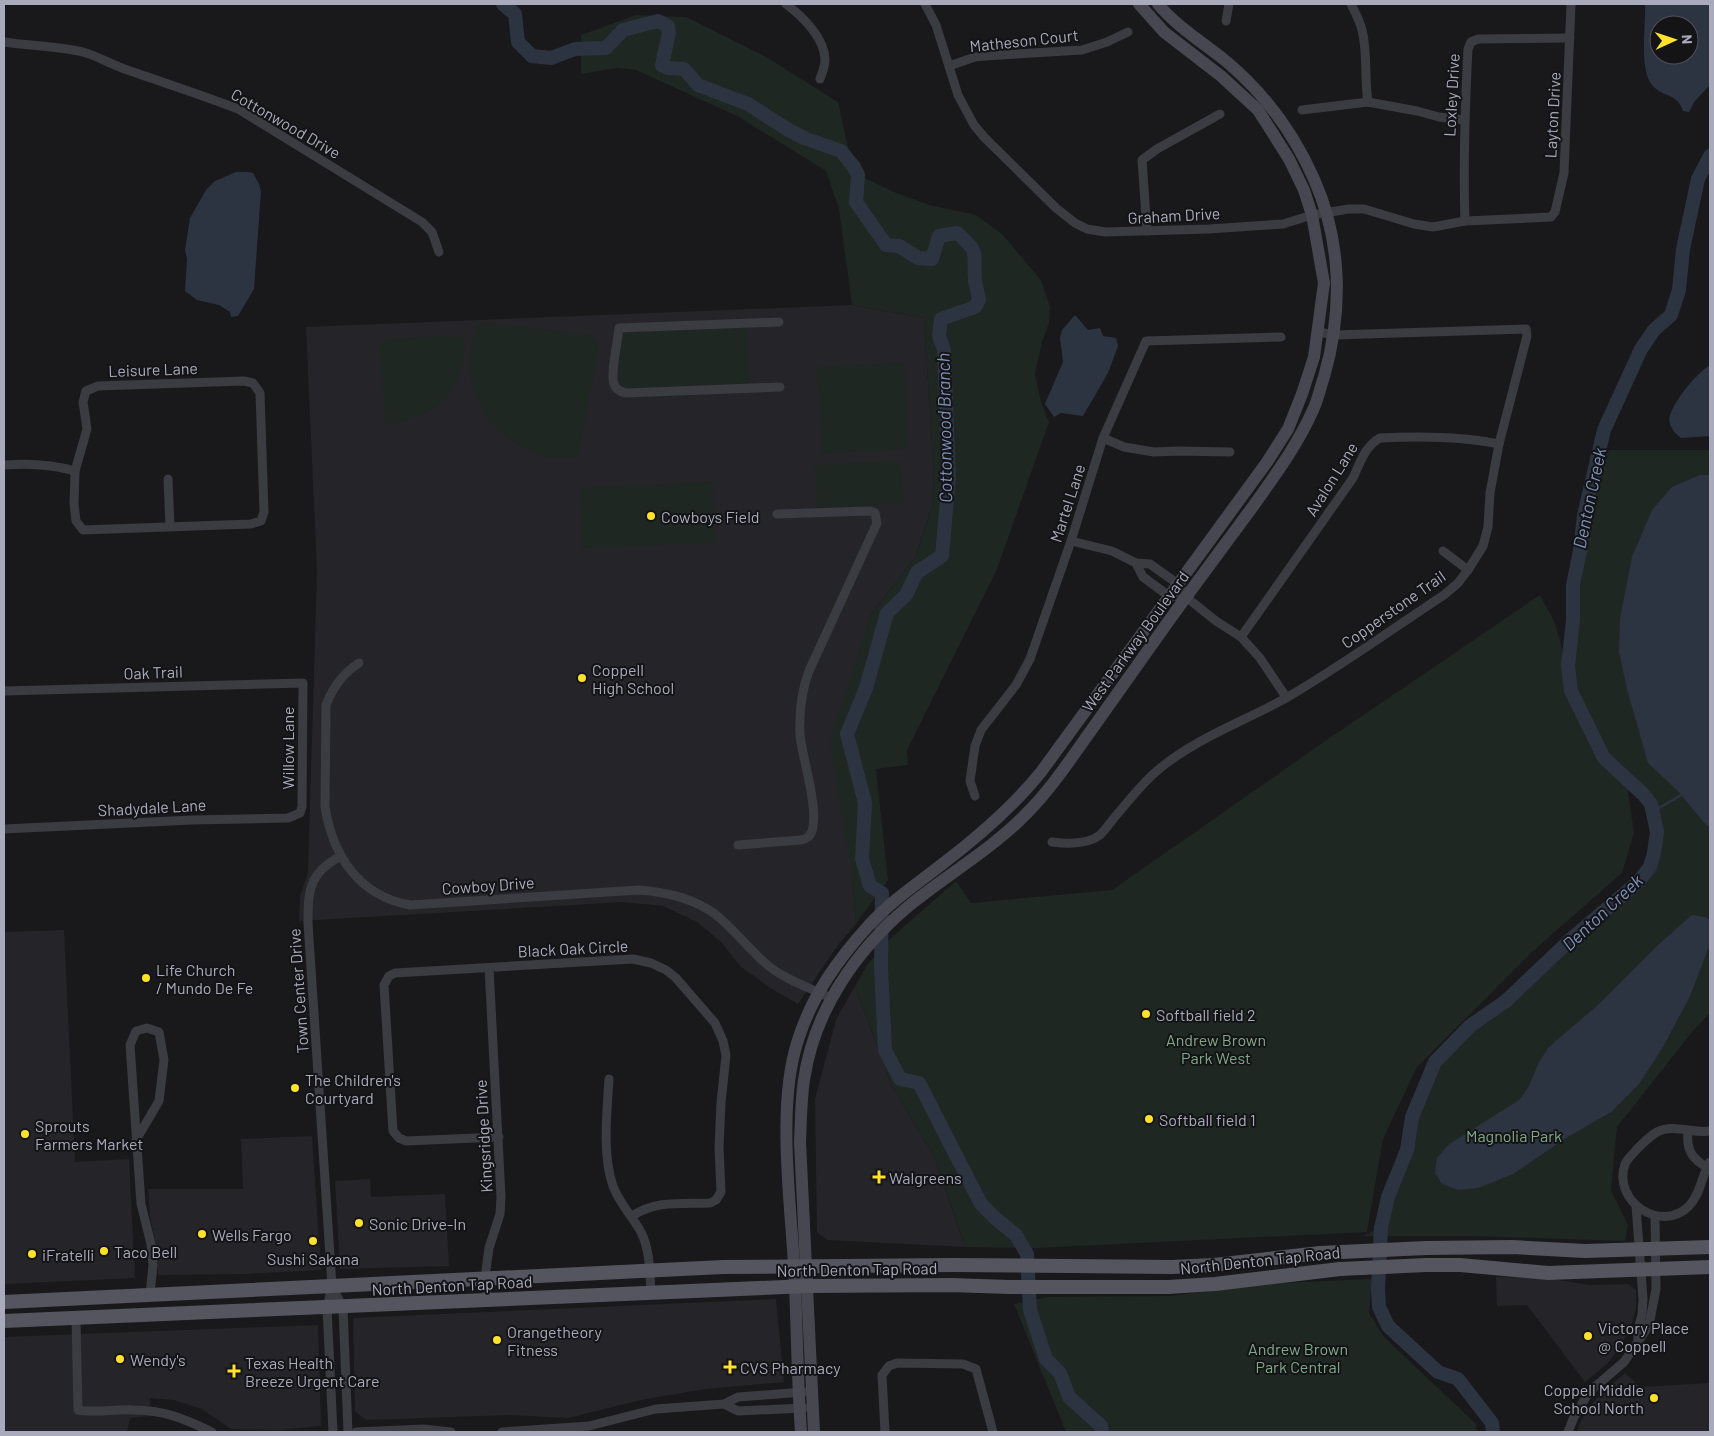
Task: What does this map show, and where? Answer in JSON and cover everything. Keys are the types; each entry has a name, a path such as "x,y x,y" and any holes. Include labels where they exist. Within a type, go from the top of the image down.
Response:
{"main road":[{"name":"North Denton Tap Road","path":"4,1302 723,1267 954,1265 1007,1267 1172,1267 1214,1265 1339,1251 1502,1247 1585,1251 1710,1247"},
{"path":"951,1285 954,1265"},
{"path":"1214,1265 1215,1284"},
{"name":"North Denton Tap Road","path":"4,1321 343,1308 801,1286 1168,1287 1215,1284 1340,1269 1426,1265 1460,1265 1548,1273 1710,1267"},
{"path":"76,1318 77,1310 84,1304 121,1301 145,1295"},
{"path":"4,1321 25,1314 65,1310 73,1303 75,1298"}],"street":[{"path":"786,4 797,7 823,48 825,60 820,79"},
{"name":"Graham Drive","path":"925,4 936,25 958,95 974,125 1056,208 1075,223 1087,229 1116,232 1283,224 1312,215 1349,209 1364,209 1414,224 1432,227 1465,221 1544,218"},
{"name":"West Parkway Boulevard","path":"801,1286 787,1122 792,1064 798,1040 819,992 843,954 872,922 896,900 998,819 1026,791 1267,462 1288,429 1314,357 1319,332 1324,283 1312,215 1304,190 1289,159 1258,110 1221,76 1164,32 1139,4"},
{"name":"West Parkway Boulevard","path":"800,1266 801,1104 808,1056 831,998 859,957 897,917 911,904 1001,838 1026,814 1055,781 1286,460 1314,408 1334,335 1338,286 1334,249 1326,213 1315,181 1300,149 1282,121 1259,93 1227,62 1195,38 1158,4"},
{"path":"1226,21 1229,4"},
{"path":"1351,4 1362,28 1368,102"},
{"name":"Layton Drive","path":"1544,218 1550,217 1555,212 1563,183 1571,4"},
{"name":"Matheson Court","path":"949,66 975,57 1082,50 1107,42 1128,32"},
{"name":"Loxley Drive","path":"1465,221 1463,171 1464,120 1468,49 1471,42 1478,39 1570,38"},
{"name":"Cottonwood Drive","path":"4,42 60,47 85,53 238,109 422,222 432,232 439,252"},
{"path":"1302,110 1368,102 1417,111 1439,118 1464,120"},
{"path":"1147,231 1142,160 1150,152 1220,114"},
{"path":"779,322 619,328 613,378 615,386 626,393 780,387"},
{"name":"Copperstone Trail","path":"1052,842 1070,844 1086,841 1099,835 1156,771 1181,752 1203,738 1232,726 1286,697 1334,668 1444,595 1458,583 1483,546 1488,527 1490,493 1499,444 1527,336 1526,329 1334,335 1319,332"},
{"name":"Martel Lane","path":"975,796 970,781 975,746 981,730 1016,685 1030,659 1071,541 1103,438 1146,341 1281,337"},
{"name":"Leisure Lane","path":"244,382 253,383 260,393 264,512 261,521 251,524 83,530 76,521 74,504 75,471 87,429 83,402 86,391 98,386 244,382"},
{"name":"Avalon Lane","path":"1241,637 1353,478 1372,442 1380,438 1454,437 1499,444"},
{"path":"1103,438 1124,447 1154,452 1230,452"},
{"path":"4,465 32,463 58,466 75,471"},
{"path":"168,479 170,526"},
{"path":"738,845 801,840 807,838 812,830 814,812 800,737 802,691 809,670 877,523 875,514 870,511 777,514"},
{"path":"1071,541 1112,552 1136,562 1150,564 1178,584 1186,597 1216,621 1241,637 1260,658 1286,697"},
{"path":"1443,551 1468,570"},
{"path":"1136,562 1143,577 1169,596 1186,597"},
{"name":"Cowboy Drive","path":"359,663 349,669 342,677 331,693 326,705 325,807 331,832 341,856 352,872 374,891 387,899 410,904 639,890 663,892 691,900 714,914 764,962 787,977 831,998"},
{"name":"Oak Trail","path":"4,691 302,683"},
{"name":"Willow Lane","path":"300,813 302,807 302,683"},
{"name":"Shadydale Lane","path":"4,829 288,818 300,813"},
{"name":"Town Center Drive","path":"333,1432 327,1308 332,1286 308,923 308,897 316,876 326,864 341,856"},
{"name":"Black Oak Circle","path":"499,1137 406,1141 399,1138 393,1131 384,985 389,976 396,973 633,959 651,963 666,970 676,978 715,1024 724,1041 726,1055 720,1120 721,1192 716,1200 710,1203 657,1204 644,1208 632,1216"},
{"name":"Kingsridge Drive","path":"487,1300 489,1248 500,1214 502,1197 488,968"},
{"path":"136,1140 159,1101 164,1060 159,1032 147,1028 136,1031 130,1045 136,1140 141,1204 151,1244 153,1265 145,1295"},
{"path":"609,1079 607,1122 610,1173 617,1196 632,1216 642,1234 650,1262 651,1293"},
{"path":"1688,1130 1688,1148 1692,1157 1699,1163 1709,1165 1695,1199 1687,1208 1676,1215 1663,1217 1645,1212 1630,1200 1625,1188 1623,1176 1626,1163 1641,1145 1658,1131 1679,1128 1710,1132"},
{"path":"1636,1206 1643,1299 1638,1339"},
{"path":"1568,1432 1574,1417 1590,1392 1624,1362 1646,1330 1653,1311 1656,1289 1655,1216"},
{"name":"Town Center Drive","path":"332,1286 343,1308 348,1432"},
{"path":"801,1286 812,1391 814,1432"},
{"path":"800,1432 798,1392 801,1286"},
{"path":"76,1318 78,1410 161,1412 192,1422 212,1432"},
{"path":"885,1432 882,1375 889,1366 896,1364 963,1364 976,1369 993,1432"},
{"path":"502,1432 589,1426 656,1409 724,1404 738,1397 812,1391"},
{"path":"724,1404 738,1411 812,1407"},
{"path":"356,1432 423,1429 451,1432"}],"shaded area":[{"name":"Coppell High School","path":"852,305 924,318 934,473 932,506 915,558 871,614 852,877 856,924 838,945 798,1004 772,989 741,967 721,942 697,922 663,906 623,902 299,921 300,896 308,873 317,570 306,327"},
{"path":"64,930 75,1162 129,1159 135,1278 4,1284 4,932"},
{"path":"855,986 892,1086 935,1158 965,1247 827,1240 817,1232 815,1099 836,1020"},
{"path":"312,1136 321,1270 247,1274 158,1275 148,1189 243,1189 241,1139"},
{"path":"370,1179 371,1197 445,1194 449,1266 340,1269 335,1181"},
{"name":"Victory Place @ Coppell","path":"1496,1277 1545,1278 1590,1285 1628,1284 1636,1290 1636,1308 1631,1326 1620,1347 1607,1364 1585,1382 1527,1305 1497,1306"},
{"path":"776,1299 784,1382 705,1389 641,1400 568,1418 509,1415 366,1420 355,1411 353,1318"},
{"path":"318,1325 321,1426 279,1430 231,1429 202,1409 174,1400 150,1398 150,1416 130,1418 127,1432 4,1432 4,1337"},
{"name":"Coppell Middle School North","path":"1625,1373 1640,1387 1710,1383 1710,1432 1577,1432 1589,1407"}],"green space":[{"path":"636,15 686,17 768,58 838,102 849,152 863,177 894,192 930,205 976,215 1002,234 1041,280 1050,307 1049,323 1042,342 1035,374 1041,402 1049,422 997,569 907,750 908,765 876,769 888,880 856,924 852,877 830,741 871,614 915,558 932,506 934,473 924,318 852,305 839,209 826,171 739,117 636,70 617,68 581,74 581,35"},
{"path":"477,322 591,335 599,344 578,457 551,458 534,453 508,438 487,416 479,403 471,375 471,355"},
{"path":"747,325 750,383 620,389 618,331"},
{"path":"445,336 464,338 463,362 453,387 436,406 425,413 413,418 386,423 380,347 386,340"},
{"path":"904,363 908,449 822,453 817,367"},
{"name":"Andrew Brown Park West","path":"1598,450 1710,450 1710,1013 1693,1031 1617,1127 1611,1190 1628,1225 1625,1241 1473,1236 1363,1236 1381,1227 1388,1197 1407,1150 1412,1117 1435,1062 1470,1026 1506,1001 1571,939 1638,882 1650,867 1657,832 1651,804 1618,771 1627,785 1634,833 1622,873 1532,952 1417,1067 1383,1139 1367,1232 1036,1248 965,1247 935,1158 892,1086 855,986 867,965 892,937 956,881 971,903 1112,890 1328,739 1540,595 1555,623 1569,673 1568,666 1573,620 1573,585 1580,551 1584,515"},
{"path":"901,461 903,503 818,508 815,465"},
{"path":"712,482 715,542 582,548 580,488"},
{"name":"Andrew Brown Park Central","path":"1372,1279 1369,1313 1383,1336 1476,1424 1477,1432 1066,1432 1014,1304 1047,1297 1169,1296 1279,1283"}],"water":[{"path":"1645,4 1710,4 1710,85 1694,102 1689,112 1683,111 1677,101 1652,85 1646,69 1644,46"},
{"path":"236,172 253,173 261,191 254,289 238,316 231,317 230,312 219,305 197,300 185,291 187,259 185,250 190,218 206,190 215,181"},
{"path":"1075,315 1088,330 1100,328 1103,336 1116,338 1118,346 1108,373 1083,416 1061,413 1054,417 1045,404 1063,362 1060,338 1062,330"},
{"path":"1710,365 1710,436 1681,438 1676,434 1669,422 1670,415 1687,387"},
{"path":"1700,475 1710,475 1710,827 1706,825 1678,791 1648,763 1627,689 1619,652 1620,619 1632,557 1652,510 1672,487"},
{"path":"1692,915 1705,917 1710,920 1710,944 1690,996 1663,1047 1639,1084 1611,1112 1566,1138 1513,1174 1478,1188 1458,1190 1442,1184 1435,1173 1437,1158 1448,1145 1519,1100 1529,1086 1539,1062 1549,1047 1599,1004 1658,945"}],"waterway":[{"name":"Cottonwood Branch","path":"503,4 515,14 518,42 532,56 551,58 575,49 606,48 623,30 658,21 668,26 669,33 662,65 668,68 684,69 698,85 748,104 804,138 841,151 858,175 856,202 886,245 899,246 918,258 932,259 939,236 957,233 973,249 975,280 979,300 975,307 941,319 939,336 944,350 949,477 942,556 917,572 906,595 887,613 866,688 847,734 865,803 862,859 870,886 882,893 881,967 885,1050 900,1079 919,1083 981,1204 1016,1235 1027,1254 1030,1310 1046,1359 1060,1373 1069,1397 1101,1426 1102,1432"},
{"name":"Denton Creek","path":"1493,1432 1492,1423 1458,1379 1438,1372 1388,1326 1379,1307 1381,1228 1388,1197 1407,1150 1412,1117 1435,1062 1470,1026 1506,1001 1571,939 1638,882 1650,867 1657,832 1651,804 1643,794 1604,758 1571,691 1568,666 1573,620 1573,585 1580,551 1584,515 1604,430 1641,349 1654,330 1671,315 1679,290 1683,249 1698,179 1710,156"},
{"path":"1652,812 1683,794"}],"place":[{"name":"Cowboys Field","path":"651,516"},
{"name":"Coppell High School","path":"582,678"},
{"name":"Life Church / Mundo De Fe","path":"146,978"},
{"name":"Softball field 2","path":"1146,1014"},
{"name":"The Children's Courtyard","path":"295,1088"},
{"name":"Softball field 1","path":"1149,1119"},
{"name":"Sprouts Farmers Market","path":"25,1134"},
{"name":"Walgreens","path":"879,1177"},
{"name":"Sonic Drive-In","path":"359,1223"},
{"name":"Wells Fargo","path":"202,1234"},
{"name":"Sushi Sakana","path":"313,1241"},
{"name":"Taco Bell","path":"104,1251"},
{"name":"iFratelli","path":"32,1254"},
{"name":"Victory Place @ Coppell","path":"1588,1336"},
{"name":"Orangetheory Fitness","path":"497,1340"},
{"name":"Wendy's","path":"120,1359"},
{"name":"CVS Pharmacy","path":"730,1367"},
{"name":"Texas Health Breeze Urgent Care","path":"234,1371"},
{"name":"Coppell Middle School North","path":"1654,1398"}],"park label":[{"name":"Magnolia Park","path":"1514,1135"}]}
